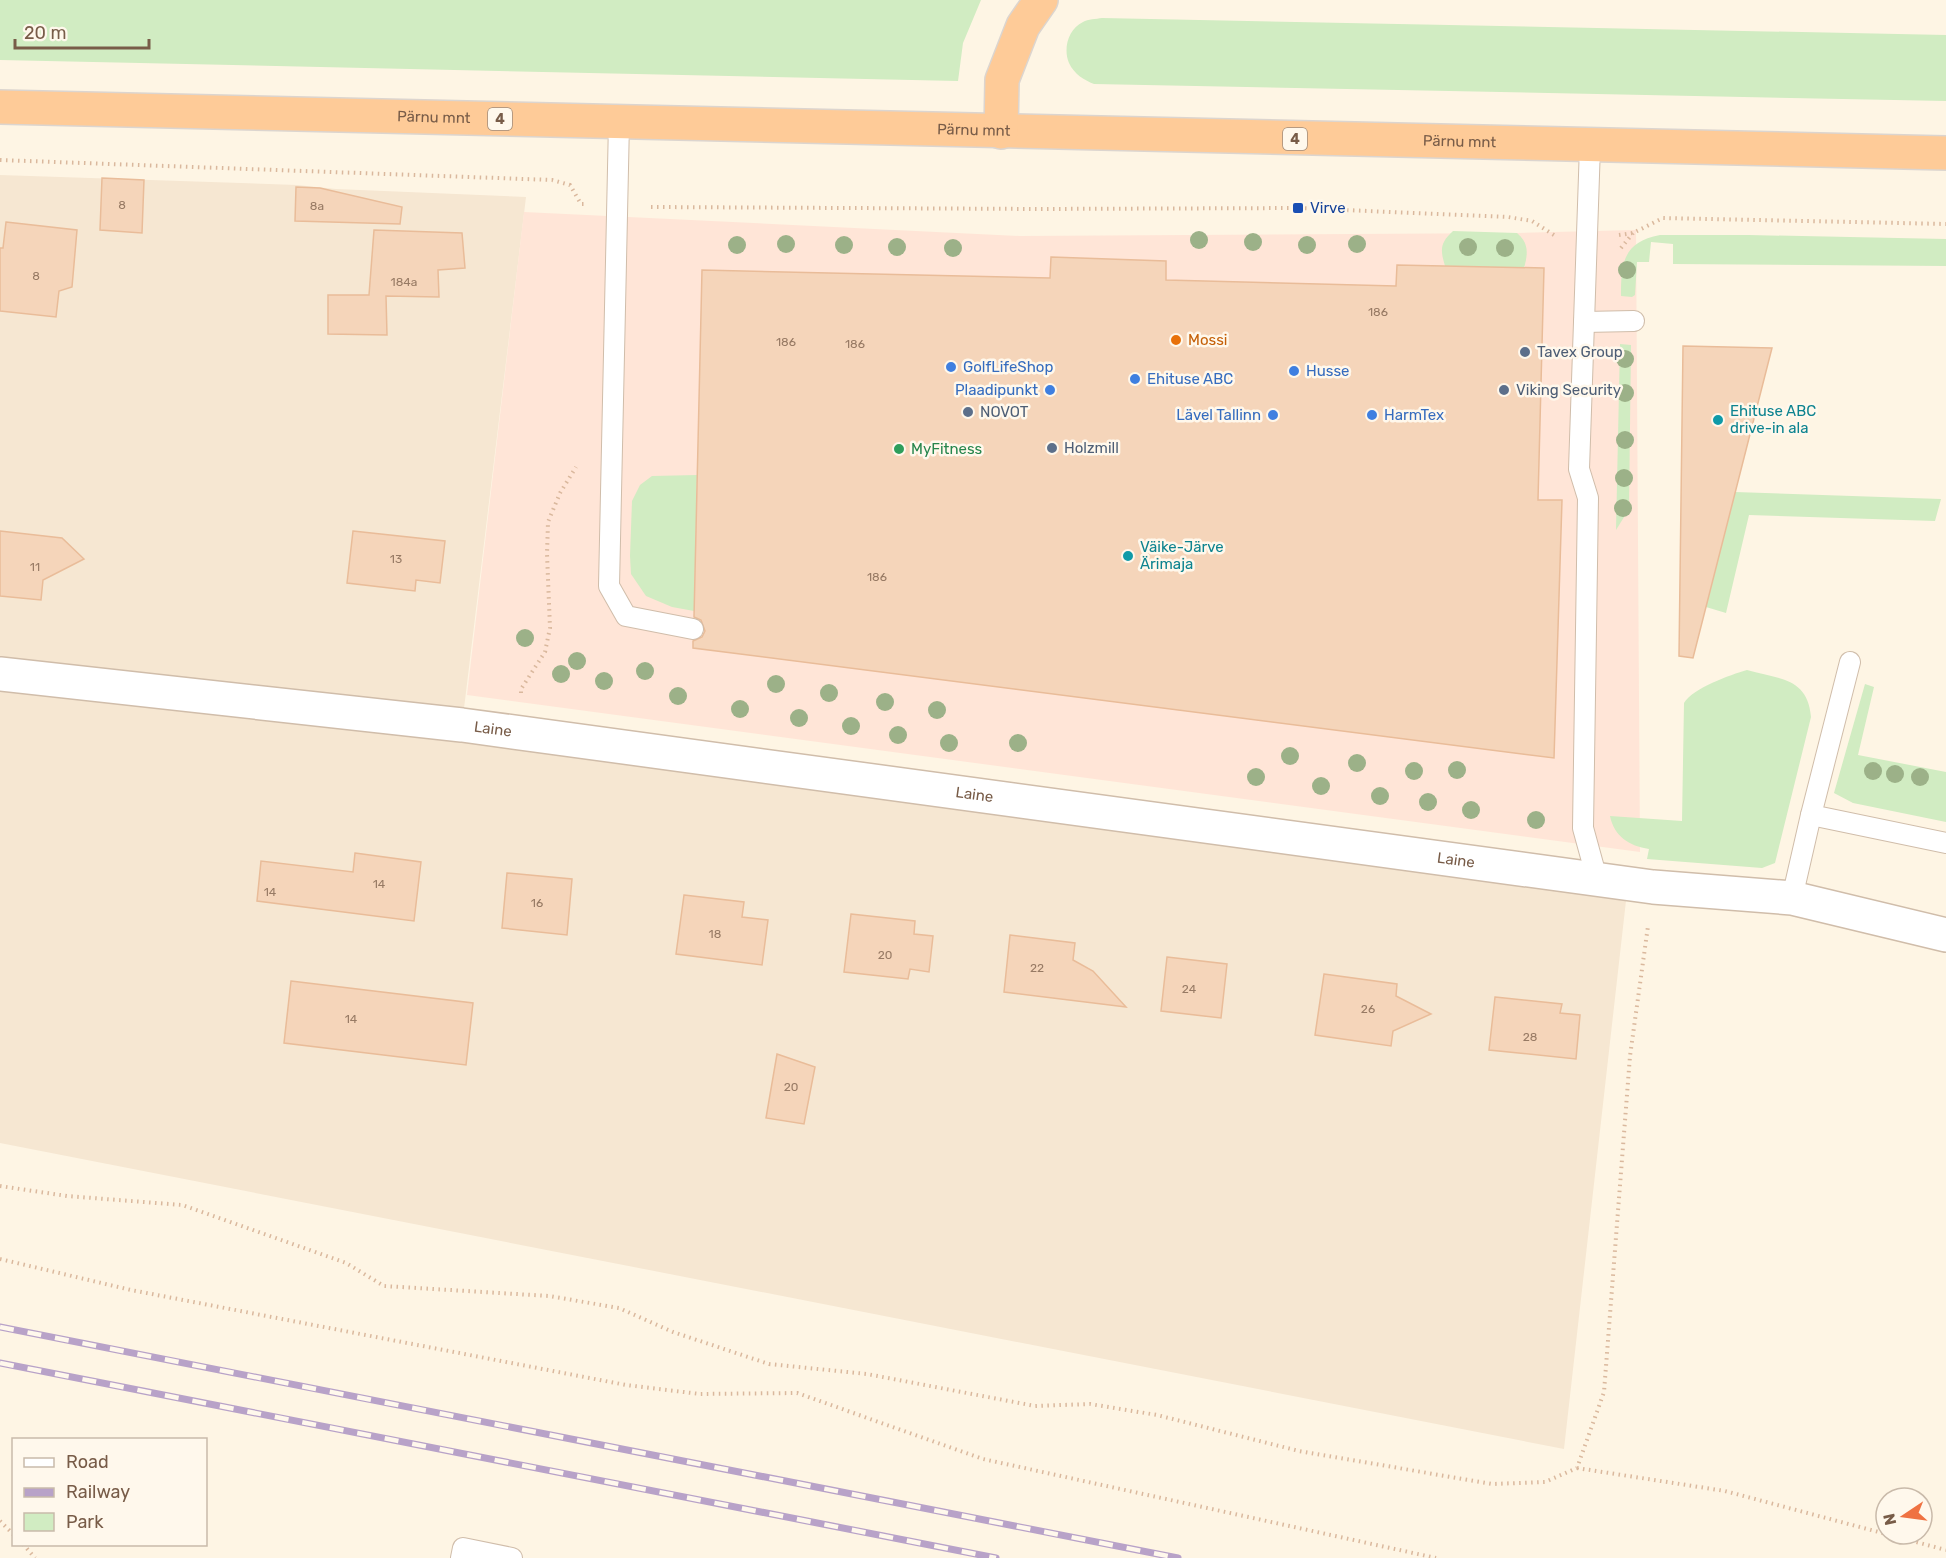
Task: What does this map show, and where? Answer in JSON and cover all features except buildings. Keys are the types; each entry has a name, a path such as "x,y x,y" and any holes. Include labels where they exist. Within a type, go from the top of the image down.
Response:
{"highway":[{"path":"1001,132 1002,80 1023,26 1041,0"},
{"name":"Pärnu mnt","path":"0,108 1946,153"}],"street":[{"name":"Laine","path":"0,674 518,733 1653,887 1792,898 1946,935"}],"lane":[{"path":"619,122 609,586 626,616 693,629"},
{"path":"1590,146 1579,469 1588,498 1583,828 1597,879"},
{"path":"1584,322 1634,321"},
{"path":"1792,898 1810,815 1850,662"},
{"path":"1810,815 1946,843"},
{"path":"461,1558 463,1548 512,1558"}],"path":[{"path":"0,160 552,180 570,185 581,204 581,215"},
{"path":"581,204 1038,209 1298,208 1508,218 1532,221 1554,235"},
{"path":"1620,235 1633,233 1663,218 1946,224"},
{"path":"518,733 521,689 545,652 550,628 548,522 560,493 577,466"},
{"path":"1577,1468 1604,1392 1630,1056 1653,887"},
{"path":"0,1186 68,1196 182,1205 346,1263 384,1286 549,1296 620,1308 673,1332 769,1364 867,1374 1035,1406 1090,1404 1157,1415 1299,1451 1492,1484 1545,1482 1577,1468 1725,1491 1946,1550"},
{"path":"0,1260 130,1290 627,1385 700,1394 797,1394 983,1459 1436,1558"},
{"path":"0,1521 12,1533"},
{"path":"23,1546 35,1558"}],"shaded area":[{"path":"0,175 297,185 336,189 526,197 462,725 1628,883 1564,1449 0,1143"},
{"path":"524,212 1020,236 1517,233 1636,230 1640,852 467,695"}],"green space":[{"path":"0,0 981,0 963,43 958,81 0,60"},
{"path":"1102,18 1946,35 1946,101 1094,84 1080,76 1071,67 1067,58 1067,46 1070,34 1078,25 1087,20"},
{"path":"1453,231 1517,233 1524,241 1526,249 1524,268 1445,266 1442,247"},
{"path":"1660,235 1946,239 1946,266 1673,264 1673,244 1651,242 1649,262 1637,262 1635,295 1621,296 1624,264 1631,249 1648,238"},
{"path":"1620,344 1631,345 1629,509 1616,530"},
{"path":"697,475 694,611 672,607 646,596 631,574 630,556 632,501 640,485 652,476"},
{"path":"1735,492 1941,499 1935,521 1749,515 1726,613 1706,607"},
{"path":"1747,670 1780,678 1798,687 1809,704 1811,717 1775,863 1762,868 1647,859 1649,849 1629,843 1624,839 1615,829 1610,816 1682,821 1684,703 1703,687"},
{"path":"1865,684 1874,687 1858,755 1946,772 1946,822 1853,803 1834,793"}],"railway":[{"path":"0,1327 1178,1558"},
{"path":"0,1363 996,1558"}],"place":[{"name":"Virve","path":"1298,208"},
{"name":"Mossi","path":"1176,340"},
{"name":"Tavex Group","path":"1525,352"},
{"name":"GolfLifeShop","path":"951,367"},
{"name":"Husse","path":"1294,371"},
{"name":"Ehituse ABC","path":"1135,379"},
{"name":"Plaadipunkt","path":"1050,390"},
{"name":"Viking Security","path":"1504,390"},
{"name":"NOVOT","path":"968,412"},
{"name":"Lävel Tallinn","path":"1273,415"},
{"name":"HarmTex","path":"1372,415"},
{"name":"Ehituse ABC drive-in ala","path":"1718,420"},
{"name":"Holzmill","path":"1052,448"},
{"name":"MyFitness","path":"899,449"},
{"name":"Väike-Järve Ärimaja","path":"1128,556"}]}
